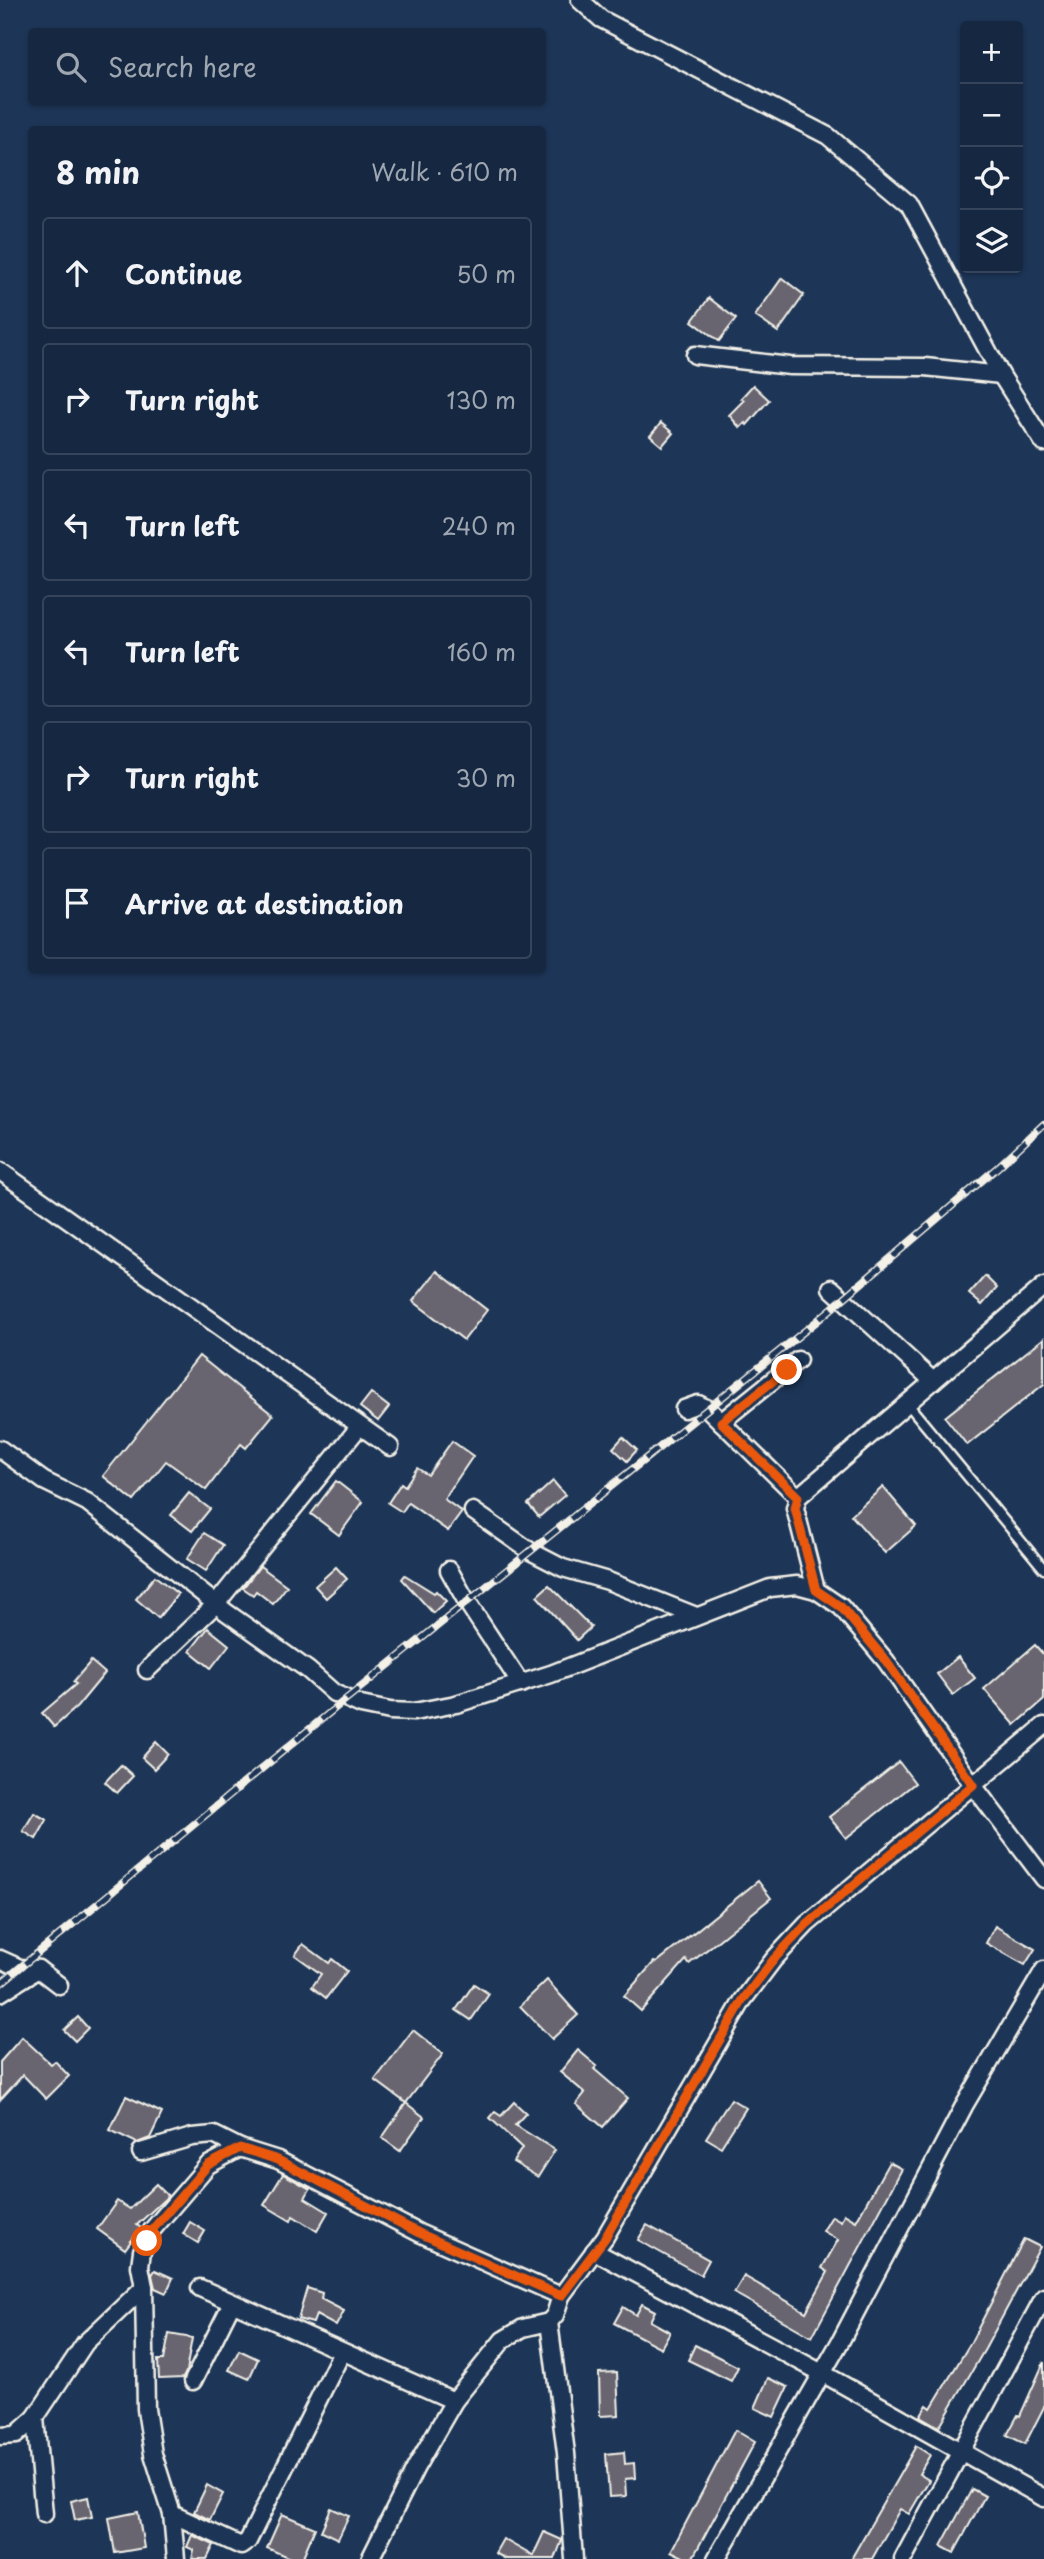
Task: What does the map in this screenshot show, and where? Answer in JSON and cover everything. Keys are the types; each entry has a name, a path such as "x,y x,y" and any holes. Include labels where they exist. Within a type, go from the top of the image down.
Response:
{"street":[{"path":"580,0 601,19 828,136 909,204 1001,375 1044,443"},
{"path":"695,355 790,366 925,367 1001,375"},
{"path":"0,1171 390,1447"},
{"path":"816,1590 795,1508 798,1497 1043,1287"},
{"path":"831,1288 933,1381"},
{"path":"721,1422 798,1360"},
{"path":"684,1409 692,1405 702,1405 798,1497"},
{"path":"147,1670 216,1604 359,1427"},
{"path":"0,1448 44,1481 87,1502 216,1604 308,1670 334,1693 361,1705 414,1712 456,1704 551,1674 770,1588 797,1585 816,1590 841,1607 886,1661 973,1785 1044,1879"},
{"path":"473,1511 530,1551 563,1568 608,1581 696,1616"},
{"path":"449,1570 520,1684"},
{"path":"370,2559 422,2456 454,2401 503,2340 523,2328 549,2322 555,2315 561,2296 605,2238 743,2000 774,1959 807,1924 1044,1726"},
{"path":"0,1959 20,1968 38,1969 60,1985"},
{"path":"0,1993 38,1969"},
{"path":"716,2559 822,2373 964,2106 1044,1970"},
{"path":"141,2152 192,2137 214,2135 240,2148 278,2160 419,2233 561,2296"},
{"path":"176,2559 172,2514 153,2454 146,2409 144,2287 140,2266 142,2251 152,2230 208,2165 240,2148"},
{"path":"594,2251 822,2373 1044,2498"},
{"path":"0,2436 16,2435 35,2418 85,2343 144,2287"},
{"path":"200,2288 454,2401"},
{"path":"903,2559 1044,2297"},
{"path":"193,2381 232,2303"},
{"path":"549,2322 566,2453 574,2559"},
{"path":"172,2514 241,2546 248,2541 342,2352"},
{"path":"35,2418 44,2514"}],"lane":[{"path":"908,1403 1044,1569"}],"building":[{"path":"782,278 804,295 778,332 755,316"},
{"path":"709,298 736,319 719,341 692,321"},
{"path":"753,385 769,400 747,425 745,423 740,428 729,415 744,400 741,398"},
{"path":"661,423 673,433 662,446 650,436"},
{"path":"437,1271 487,1310 464,1340 413,1301"},
{"path":"985,1276 997,1288 982,1305 969,1294"},
{"path":"1044,1338 1044,1384 967,1445 945,1417"},
{"path":"199,1356 273,1415 246,1448 241,1444 206,1490 166,1461 134,1501 103,1476"},
{"path":"371,1393 389,1407 378,1421 360,1407"},
{"path":"623,1437 637,1450 627,1461 613,1448"},
{"path":"452,1441 473,1456 444,1499 462,1512 448,1531 408,1503 402,1512 388,1503 401,1483 405,1486 417,1468 428,1475"},
{"path":"336,1481 363,1502 339,1535 311,1514"},
{"path":"553,1481 565,1495 539,1517 528,1504"},
{"path":"883,1487 916,1526 885,1553 851,1515"},
{"path":"189,1493 210,1509 192,1531 171,1515"},
{"path":"204,1533 223,1545 206,1571 187,1559"},
{"path":"260,1566 287,1586 273,1604 256,1591 253,1595 243,1588"},
{"path":"336,1567 347,1579 326,1598 315,1586"},
{"path":"405,1575 434,1593 436,1591 446,1601 433,1613 402,1579"},
{"path":"155,1576 178,1594 158,1618 136,1599"},
{"path":"549,1585 591,1627 577,1640 537,1596"},
{"path":"208,1628 229,1645 211,1668 190,1651"},
{"path":"1035,1645 1044,1655 1044,1700 1015,1725 984,1689"},
{"path":"958,1657 975,1678 953,1695 937,1674"},
{"path":"91,1661 105,1673 77,1707 54,1727 42,1713 76,1684 73,1682"},
{"path":"156,1742 168,1754 154,1769 142,1758"},
{"path":"899,1762 915,1783 846,1838 829,1817"},
{"path":"121,1765 133,1776 117,1793 105,1782"},
{"path":"34,1813 47,1820 36,1839 23,1831"},
{"path":"758,1881 771,1898 689,1964 686,1960 641,2011 624,1996 654,1962"},
{"path":"995,1926 1035,1949 1025,1965 986,1943"},
{"path":"303,1944 329,1963 332,1959 347,1971 326,1998 312,1987 321,1974 295,1955"},
{"path":"547,1980 578,2015 552,2039 520,2006"},
{"path":"474,1984 489,1994 471,2020 456,2010"},
{"path":"78,2017 88,2028 75,2041 64,2030"},
{"path":"413,2030 443,2054 406,2103 375,2080"},
{"path":"22,2037 51,2064 55,2061 69,2076 46,2099 23,2075 0,2100 0,2062"},
{"path":"578,2050 597,2066 594,2069 628,2098 603,2127 576,2104 585,2093 560,2072"},
{"path":"126,2096 162,2113 150,2138 137,2143 110,2130"},
{"path":"731,2099 746,2108 721,2147 706,2138"},
{"path":"514,2102 526,2113 515,2125 555,2150 538,2177 513,2162 522,2148 490,2118 495,2112 501,2116"},
{"path":"406,2103 424,2117 400,2151 382,2138"},
{"path":"889,2162 902,2169 812,2337 734,2293 744,2276 806,2312 828,2272 822,2268 838,2240 823,2231 832,2216 841,2221 844,2214 856,2221"},
{"path":"283,2174 310,2189 305,2198 328,2212 317,2231 293,2216 291,2221 264,2205"},
{"path":"156,2184 168,2196 137,2225 141,2228 125,2249 97,2229 117,2201 130,2209"},
{"path":"190,2222 205,2231 198,2243 183,2234"},
{"path":"647,2225 709,2260 701,2275 638,2240"},
{"path":"1024,2239 1040,2247 939,2427 920,2416 927,2405 931,2408 971,2342"},
{"path":"155,2270 173,2278 166,2293 155,2288 152,2275"},
{"path":"307,2288 322,2293 321,2299 344,2311 336,2326 316,2315 313,2323 298,2319"},
{"path":"642,2304 655,2311 650,2321 670,2332 661,2348 614,2323 623,2307 636,2315"},
{"path":"169,2334 192,2338 183,2378 159,2379 158,2360 164,2360"},
{"path":"695,2345 738,2367 731,2381 688,2360"},
{"path":"239,2350 258,2359 249,2379 229,2370"},
{"path":"1044,2362 1044,2407 1025,2444 1007,2435 1018,2415 1020,2416"},
{"path":"617,2372 619,2415 600,2416 599,2373"},
{"path":"768,2378 788,2387 774,2417 755,2408"},
{"path":"735,2430 755,2442 692,2559 687,2559 671,2551"},
{"path":"916,2446 930,2455 919,2474 929,2480 909,2514 900,2509 872,2559 851,2559"},
{"path":"624,2452 625,2464 634,2463 635,2478 625,2479 626,2496 609,2497 606,2454"},
{"path":"207,2485 223,2494 210,2520 194,2512"},
{"path":"972,2489 985,2496 954,2553 941,2546"},
{"path":"88,2497 92,2517 75,2520 71,2501"},
{"path":"331,2508 349,2516 338,2539 321,2531"},
{"path":"138,2512 144,2548 115,2553 109,2518"},
{"path":"282,2514 315,2528 302,2559 292,2559 267,2548"},
{"path":"544,2532 562,2540 555,2559 506,2559 495,2553 503,2539 533,2556"},
{"path":"192,2535 214,2545 207,2559 192,2559 194,2550 187,2547"}],"railway":[{"path":"0,1984 345,1700 817,1321 999,1166 1044,1124"}],"route":[{"path":"147,2241 152,2230 208,2165 240,2148 278,2160 419,2233 561,2296 605,2238 743,2000 774,1959 807,1924 973,1785 886,1661 841,1607 816,1590 795,1508 798,1497 721,1422 787,1370"}]}
